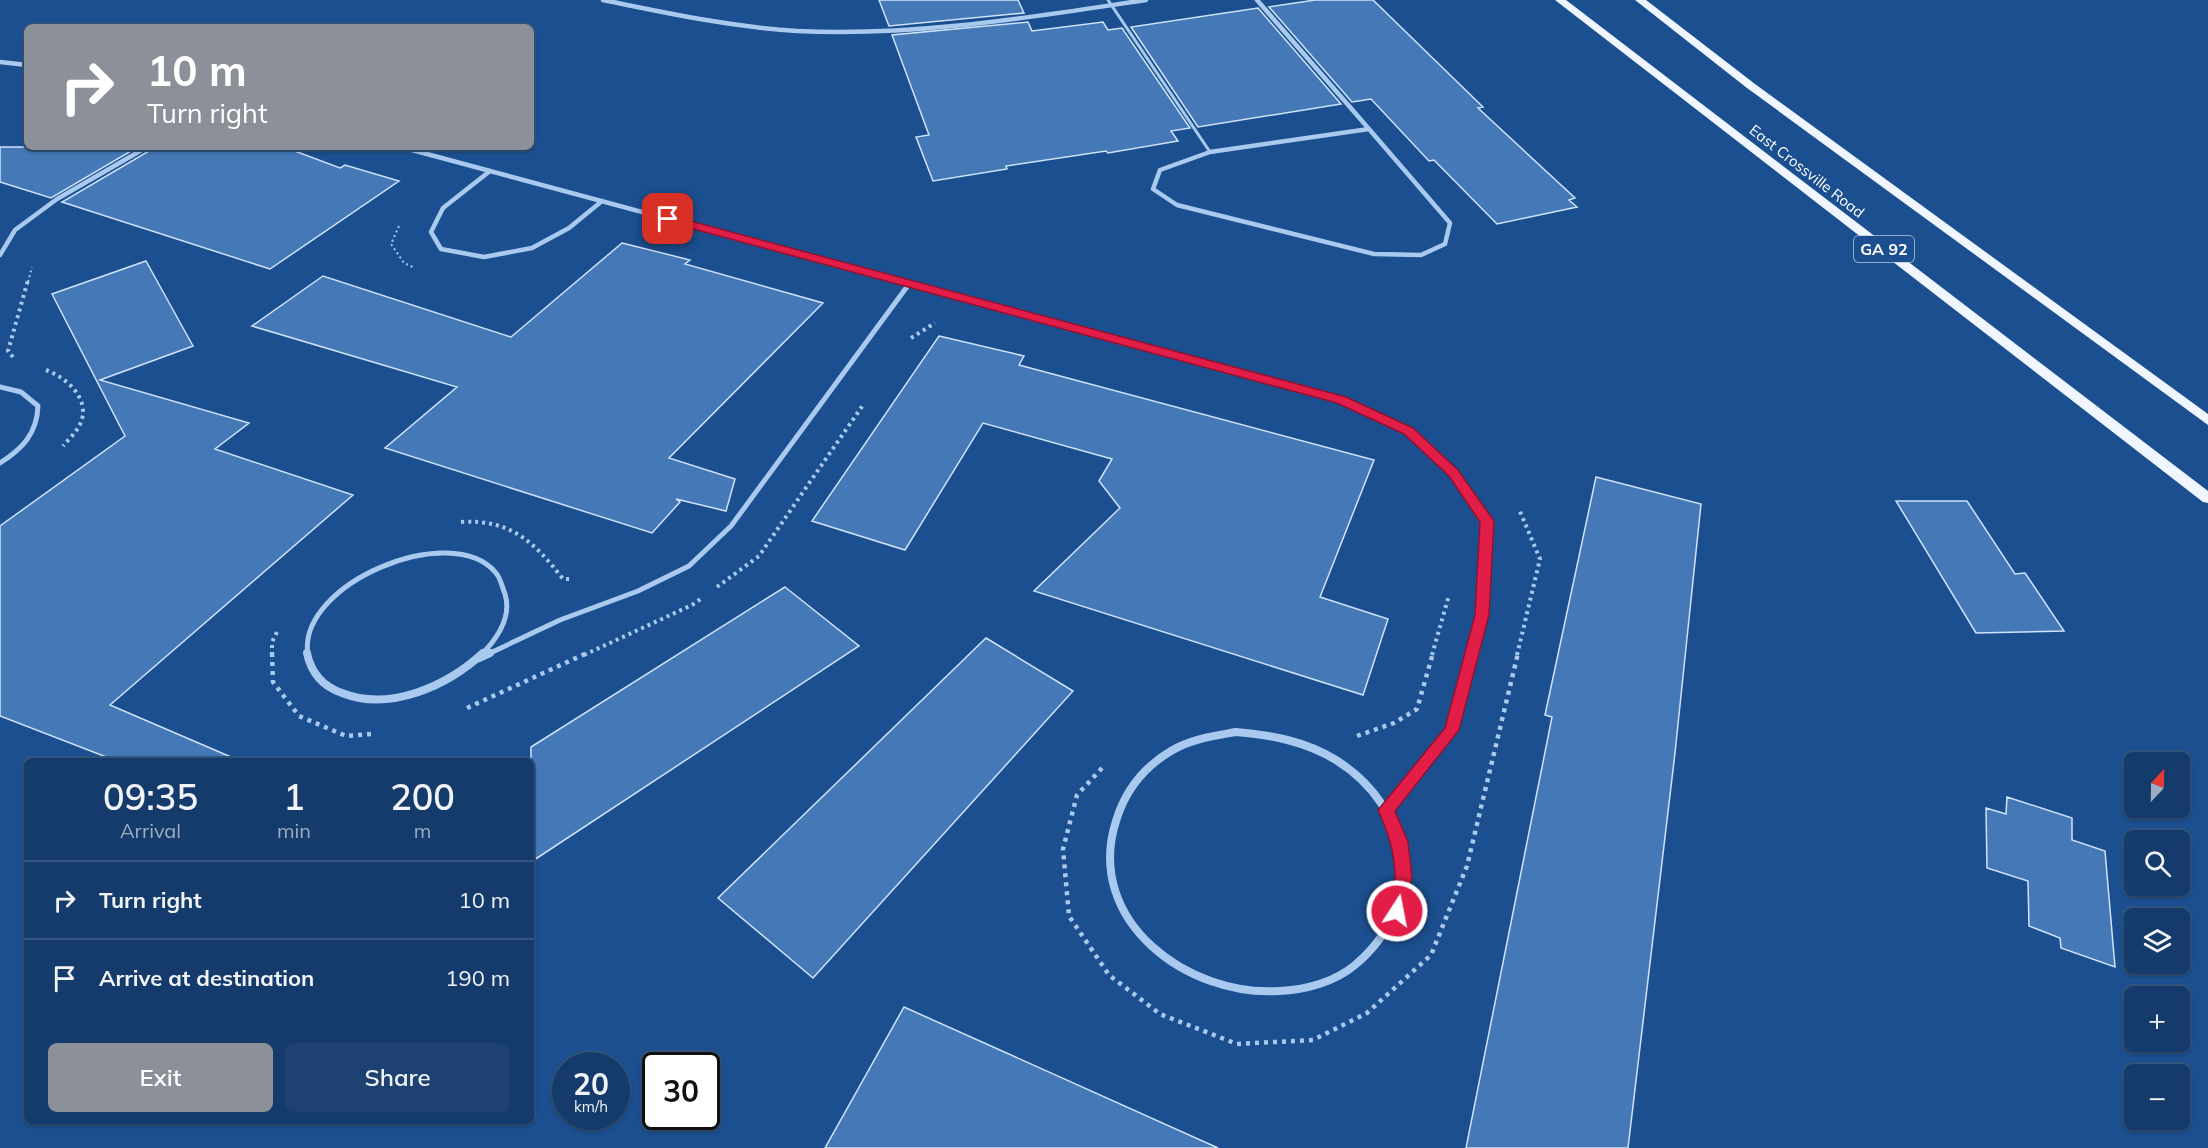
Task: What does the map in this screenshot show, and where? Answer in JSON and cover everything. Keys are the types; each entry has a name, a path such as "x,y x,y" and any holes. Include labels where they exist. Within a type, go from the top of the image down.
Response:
{"main road":[{"name":"East Crossville Road","path":"1560,0 2208,498"},
{"name":"East Crossville Road","path":"1640,0 1760,93 2208,421"}],"street":[{"path":"603,0 711,21 797,31 890,31 973,25 1146,0"},
{"path":"1257,0 1369,129 1450,223 1445,244 1420,255 1374,254 1177,205 1153,189 1160,170 1210,152 1369,129"},
{"path":"0,62 24,65"},
{"path":"0,255 15,230 57,199 142,150"},
{"path":"412,150 1341,400 1408,431 1453,473 1487,521 1482,615 1452,730 1386,810"},
{"path":"490,171 443,208 431,232 441,249 484,257 532,248 569,228 602,201"},
{"path":"479,658 499,634 507,615 507,591 496,572 475,559 458,555 427,554 393,562 361,577 333,597 314,623 306,648 311,671 328,689 343,696 376,700 413,694 449,680 479,658 560,620 638,591 689,566 731,526 909,284"},
{"path":"0,387 10,387 27,394 38,406 39,420 30,438 11,457 0,463"},
{"path":"1236,732 1259,734 1306,744 1337,760 1365,782 1386,810 1400,842 1404,877 1397,911 1380,943 1353,968 1318,985 1278,993 1236,990 1196,977 1161,955 1134,927 1116,893 1109,858 1112,825 1124,796 1144,770 1170,751 1202,738 1236,732"}],"lane":[{"path":"1108,0 1210,152"}],"path":[{"path":"362,150 373,153"},
{"path":"402,220 391,244 404,263 421,271"},
{"path":"17,362 8,351 33,264"},
{"path":"908,339 940,320"},
{"path":"36,368 56,373 74,388 84,408 80,426 59,450"},
{"path":"466,709 692,605 759,556 868,398"},
{"path":"1106,764 1077,795 1063,849 1069,916 1109,975 1160,1014 1237,1044 1313,1040 1367,1013 1431,956 1467,866 1540,559 1517,506"},
{"path":"450,524 471,521 506,527 536,546 563,579 582,579"},
{"path":"1347,733 1358,736 1394,723 1417,708 1452,586"},
{"path":"280,624 272,642 273,682 300,716 346,736 380,734"}],"building":[{"path":"879,0 1018,0 1024,13 889,26"},
{"path":"1315,0 1373,0 1483,107 1478,108 1575,198 1569,200 1577,207 1497,224 1434,160 1429,161 1371,99 1352,102 1269,7"},
{"path":"1258,8 1341,104 1198,127 1131,27"},
{"path":"1028,22 1032,31 1103,22 1108,30 1122,28 1190,128 1171,131 1178,141 1108,153 1106,151 1006,166 1007,169 933,181 916,137 929,135 892,35"},
{"path":"0,147 24,147 24,150 133,150 51,198 0,182"},
{"path":"292,150 340,168 345,165 399,181 270,269 62,202 149,151"},
{"path":"622,243 690,260 685,264 823,303 669,458 735,479 726,511 676,499 680,502 652,533 385,448 457,387 252,326 323,276 511,337"},
{"path":"146,261 193,346 100,380 249,423 215,449 353,495 110,705 233,758 109,758 0,716 0,526 125,436 52,294"},
{"path":"939,336 1024,356 1019,365 1374,460 1320,597 1388,619 1363,695 1034,591 1120,508 1099,481 1112,459 983,423 905,550 812,521"},
{"path":"1596,477 1701,504 1675,753 1628,1148 1466,1148 1552,717 1545,715"},
{"path":"1896,501 1967,501 2015,574 2025,573 2064,631 1976,633"},
{"path":"785,587 859,646 534,860 534,758 531,758 531,747"},
{"path":"986,638 1073,691 813,978 718,898"},
{"path":"2007,797 2072,818 2072,840 2105,851 2115,967 2061,948 2060,938 2029,926 2028,881 1987,868 1986,808 2006,814"},
{"path":"904,1007 1218,1148 825,1148"}],"route":[{"path":"668,219 1341,400 1408,431 1453,473 1487,521 1482,615 1452,730 1386,810 1400,842 1404,877 1397,911"}]}
